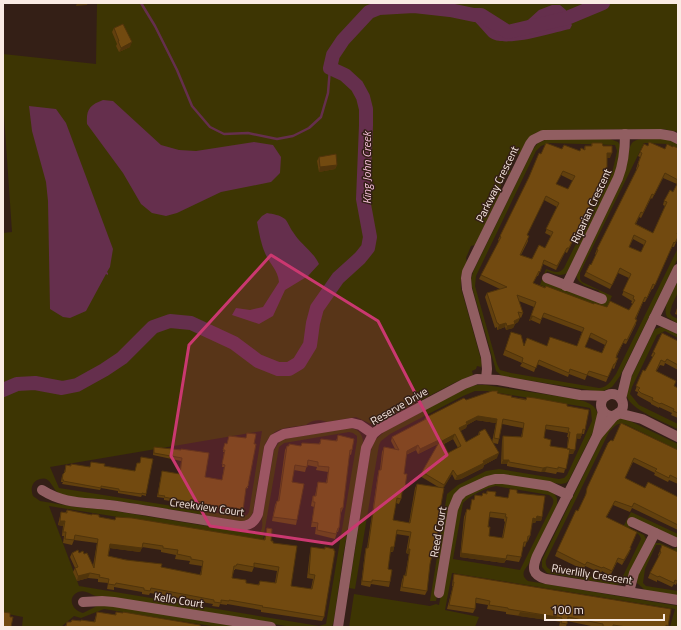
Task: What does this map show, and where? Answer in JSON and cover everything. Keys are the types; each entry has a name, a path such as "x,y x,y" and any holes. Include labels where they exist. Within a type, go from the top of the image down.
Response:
{"street":[{"name":"Parkway Crescent","path":"486,378 487,363 467,289 467,272 533,140 543,135 625,134 660,134 672,136 678,139"},
{"name":"Riparian Crescent","path":"566,286 623,166 625,154 625,134"},
{"path":"616,414 622,409 621,401 627,374 678,269"},
{"path":"547,278 602,299"},
{"path":"654,318 678,329"},
{"path":"627,374 615,386 605,402 608,415 616,414 642,419 678,437"},
{"name":"Reserve Drive","path":"338,627 366,448 373,434 388,424 464,384 477,379 486,378 580,395 605,402"},
{"path":"605,402 616,395 642,419"},
{"name":"Riverlilly Crescent","path":"605,402 597,436 535,562 534,566 536,574 548,580 678,600"},
{"name":"Riverlilly Crescent","path":"597,436 616,414"},
{"name":"Creekview Court","path":"42,490 52,496 65,500 110,505 246,526 251,524 258,514 269,448 274,439 284,434 352,423 360,425 373,434"},
{"name":"Reed Court","path":"439,593 453,509 458,497 463,492 487,480 502,479 549,486 568,495"},
{"path":"632,522 675,542"},
{"path":"629,592 634,573 655,533"},
{"name":"Kello Court","path":"83,602 114,602 271,627"}],"highlighted area":[{"path":"271,255 378,321 447,455 332,544 210,526 171,456 189,345"}],"shaded area":[{"path":"97,3 678,3 678,132 663,129 544,130 535,133 526,142 520,154 516,155 509,168 511,172 505,176 500,188 501,191 475,245 471,246 466,258 467,263 461,276 461,288 482,363 481,367 477,366 476,369 472,371 473,375 456,382 375,424 371,424 356,417 327,422 316,420 306,425 281,429 271,435 264,447 253,512 250,518 243,522 127,502 69,496 56,491 48,480 43,478 33,483 33,496 40,501 76,507 103,509 255,534 261,531 274,450 280,441 348,428 356,430 362,436 363,441 332,627 292,627 98,596 83,591 74,595 72,598 72,604 76,610 83,613 99,605 106,604 246,627 218,627 104,609 81,618 74,616 61,627 22,627 23,617 3,613 3,233 12,232 3,115 3,54 96,64","holes":["262,431 249,512 247,515 242,517 59,488 50,467","349,432 357,436 357,441 326,624 319,626 79,586 49,506 263,540 279,447 284,443"]},
{"path":"552,5 560,5 566,10 567,18 572,25 570,29 528,39 505,41 496,40 489,37 472,19 474,15 481,15 508,32 518,29 539,10"},
{"path":"103,100 113,101 161,145 179,150 196,151 254,142 273,145 281,157 280,173 271,182 221,192 177,213 166,216 152,213 141,204 123,173 87,124 87,115 90,108"},
{"path":"29,106 56,109 66,123 113,249 110,267 107,272 108,275 106,274 86,311 70,318 63,317 50,309 48,201 46,182 32,131"},
{"path":"648,138 668,139 678,143 678,149 668,144 644,143 580,273 580,279 582,282 612,296 606,309 540,285 546,269 558,272 564,268 613,169 617,151 615,145 549,143 541,146 536,151 476,276 475,286 500,370 599,388 607,385 616,374 678,248 678,258 620,376 612,387 601,392 502,376 496,371 472,287 471,279 473,272 533,149 538,143 547,139 610,139 618,142 620,145 619,166 567,273 559,275 547,271 544,280 603,303 606,296 598,290 581,283 576,275 626,168 631,145 634,141"},
{"path":"267,213 285,219 296,236 319,264 308,276 285,290 273,316 259,324 232,315 236,308 250,310 263,307 279,282 277,274 264,249 257,222"},
{"path":"678,281 678,292 670,313 678,319 678,324 667,317 666,308 668,299"},
{"path":"661,327 678,332 678,338 665,331 657,335 630,394 639,405 678,424 678,429 637,408 628,399 626,391 653,332 655,329"},
{"path":"476,385 486,385 576,399 593,406 597,412 598,422 569,480 566,483 561,484 507,476 458,491 436,601 430,601 447,494 458,485 486,471 499,469 559,479 564,478 567,475 592,421 590,408 585,407 487,391 475,391 463,396 390,434 381,441 379,445 355,589 349,588 370,454 374,441 385,431 466,388"},
{"path":"622,418 678,444 678,450 625,424 618,424 615,426 609,432 546,560 546,564 549,569 552,570 620,581 641,539 637,533 623,527 631,512 678,534 678,540 628,523 630,528 644,535 646,539 628,577 622,584 615,585 547,573 542,567 542,560 603,435 617,419"},
{"path":"495,482 550,490 557,498 557,505 524,571 524,577 528,581 678,606 678,627 670,627 675,609 452,573 445,610 479,617 475,627 349,627 354,594 430,606 436,604 439,605 457,507 464,497","holes":["496,486 549,495 553,499 553,504 520,570 453,559 463,503 470,497 483,490"]},
{"path":"654,543 660,543 673,549 678,547 677,553 660,545 656,545 645,569 643,583 646,586 678,591 678,596 645,590 637,583 638,574"}],"building":[{"path":"123,24 132,42 121,48 114,28"},
{"path":"649,142 665,149 667,144 678,148 678,180 665,173 654,195 652,194 643,213 641,212 635,224 653,233 667,202 664,201 670,190 673,192 678,182 678,237 675,243 674,242 655,285 653,284 647,298 645,297 635,319 637,320 627,340 625,339 617,354 616,358 618,358 608,377 589,371 587,375 570,369 569,373 539,360 536,368 522,362 523,358 505,350 511,332 521,335 524,346 527,338 547,346 550,337 577,346 584,328 544,313 541,320 531,316 536,302 517,295 523,313 518,312 520,318 514,321 515,324 507,326 506,323 499,325 487,293 507,287 481,275 501,237 500,236 539,153 541,154 546,143 562,149 564,145 580,151 581,148 585,150 585,146 592,146 592,143 602,143 603,146 612,146 612,153 607,153 607,171 569,248 567,248 557,266 544,260 540,272 539,271 533,283 545,288 546,286 594,304 607,307 610,301 629,310 635,300 633,299 634,296 623,291 631,274 620,268 612,285 586,272 590,264 591,265 598,250 597,249 639,165 638,164 642,153 640,152 644,144 648,146","holes":["563,171 575,176 568,189 556,184","546,196 559,203 546,229 553,232 545,248 539,245 532,259 520,255 529,236 527,235","634,235 646,241 641,252 629,247","591,333 607,341 602,353 585,347"]},
{"path":"336,154 337,165 320,167 319,157"},
{"path":"662,333 678,341 678,365 667,359 665,362 661,360 656,371 676,381 674,386 678,388 678,413 673,411 674,409 661,403 660,404 652,400 653,398 641,393 638,390 640,388 636,386 643,370 645,371 655,353 653,352"},
{"path":"492,391 498,391 497,393 512,396 511,397 526,400 527,397 535,398 589,410 585,430 583,429 582,434 577,434 575,450 570,449 566,469 558,467 558,469 547,467 543,468 503,460 503,436 522,437 524,423 503,419 499,439 494,438 497,419 478,416 466,422 467,424 459,428 466,442 480,434 479,432 485,429 499,453 483,461 484,463 457,476 453,470 444,485 422,472 441,439 420,449 418,445 407,451 404,474 407,474 405,487 403,487 401,499 397,498 393,520 410,523 417,484 444,488 437,527 436,547 434,546 430,564 427,591 402,587 404,575 406,576 411,532 397,530 394,547 391,547 388,569 392,570 390,582 372,580 372,582 362,581 366,548 368,548 379,470 381,470 384,447 399,450 392,437 464,398 466,400","holes":["546,425 569,428 568,432 570,432 567,449 550,446 551,440 544,438","455,434 461,446 448,453 442,441"]},
{"path":"621,423 678,450 678,479 670,475 669,478 655,471 657,469 634,458 625,478 645,488 648,482 678,497 678,525 634,503 632,507 615,501 606,517 637,532 631,548 624,560 618,558 612,571 587,562 585,565 557,551 576,510 578,511 608,443 611,440 613,441"},
{"path":"247,433 256,434 254,444 256,444 248,486 246,488 243,510 202,504 202,502 190,500 189,502 158,495 162,471 180,474 182,458 154,453 154,447 209,453 205,477 222,480 225,465 222,464 225,443 227,444 229,436 246,438"},
{"path":"338,435 354,439 352,450 350,450 343,508 341,508 339,528 336,534 317,530 318,523 312,522 315,502 313,502 313,496 316,496 318,482 327,483 329,467 318,466 318,462 308,460 307,467 295,465 292,482 304,484 297,520 273,517 277,501 279,501 287,446 289,446 289,444 301,446 302,443 320,444 321,439 337,441"},
{"path":"141,457 153,459 146,494 119,491 119,489 101,486 101,488 62,480 66,465 71,466 71,464 90,467 91,462 105,464 104,466 135,471 137,463 140,463"},
{"path":"510,489 517,490 517,493 545,496 542,517 537,516 536,519 533,518 530,536 528,536 527,542 524,542 521,557 507,555 506,559 461,553 466,513 467,509 470,510 472,499 474,500 475,495 482,496 483,493 487,494 487,491 496,492 495,496 508,498","holes":["490,512 506,514 505,517 507,517 503,538 489,536 490,527 488,527"]},
{"path":"67,510 99,515 99,517 115,520 116,517 132,518 265,540 267,528 272,529 271,541 273,541 273,543 297,546 291,586 312,589 315,575 309,574 311,547 325,549 325,547 334,549 335,551 324,617 229,600 221,600 221,603 214,602 214,600 151,588 150,591 144,590 144,588 116,583 115,585 108,584 109,579 90,573 78,576 75,568 78,567 72,553 78,550 79,553 83,551 84,554 87,553 94,568 98,539 75,535 74,540 65,539 66,532 63,532 65,521 60,521 61,512 67,513","holes":["143,543 178,550 177,554 203,561 201,575 161,567 162,564 126,560 108,556 110,544 142,548","254,563 279,567 276,583 260,581 259,585 246,583 246,580 232,578 234,566 237,564 254,567"]},
{"path":"662,545 678,552 678,579 677,581 675,580 674,583 650,573 661,552"},
{"path":"454,574 671,609 668,626 627,627 613,625 613,627 607,627 603,626 603,624 568,617 567,624 561,623 562,618 489,605 490,601 476,598 475,609 449,605 454,582"},
{"path":"3,612 10,613 10,617 13,617 11,627 3,627"},
{"path":"97,612 116,615 116,612 123,612 200,625 201,627 66,627 67,622 71,622 72,620 95,622"}],"waterway":[{"path":"141,3 155,26 177,70 192,106 210,127 224,134 248,133 277,139 293,136 309,128 321,117 328,93 330,68"},
{"name":"King John Creek","path":"3,390 17,384 35,383 62,388 77,385 122,358 153,327 170,321 191,323 234,343 258,361 278,369 289,369 299,363 310,345 317,308 338,278 360,258 368,248 370,237 363,199 366,109 363,97 357,86 345,75 330,68 333,55 343,40 369,12 379,8 414,6 481,15 508,32 567,18 603,3"}]}
